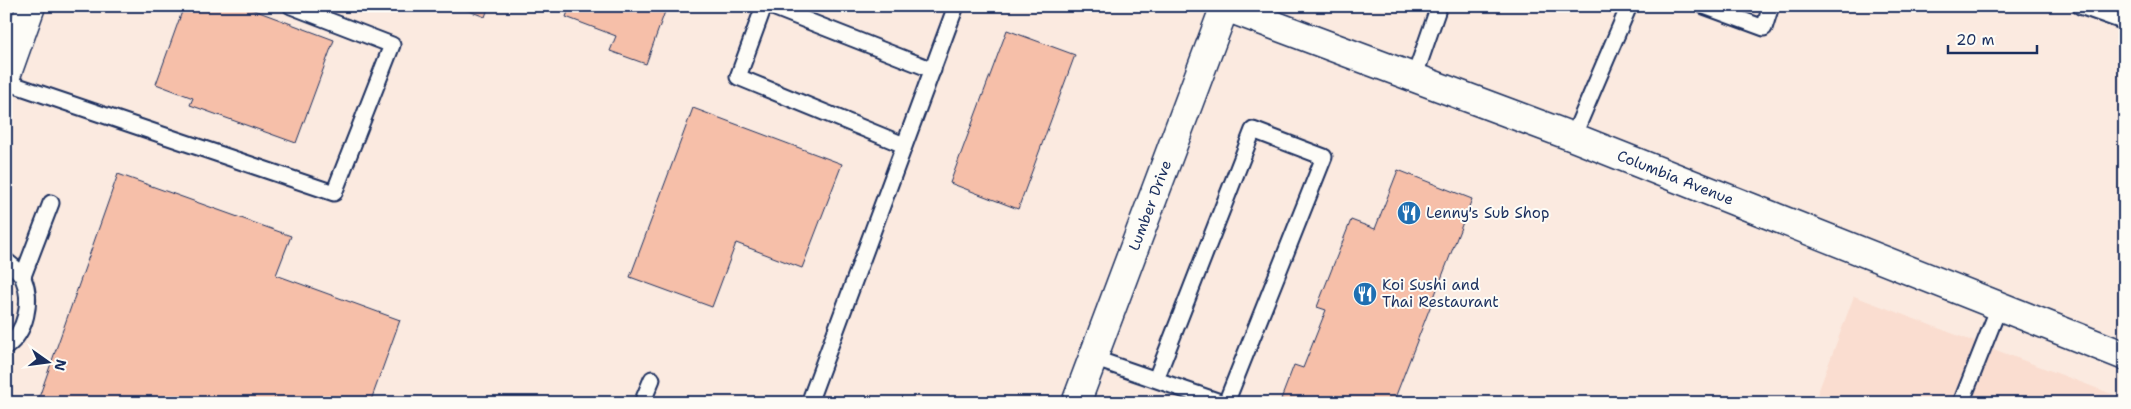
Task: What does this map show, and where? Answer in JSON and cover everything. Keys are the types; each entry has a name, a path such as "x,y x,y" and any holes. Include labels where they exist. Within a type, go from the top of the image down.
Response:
{"main road":[{"path":"6,76 31,6"},
{"name":"Columbia Avenue","path":"1224,6 1573,137 1999,306 2123,350"},
{"name":"Lumber Drive","path":"1076,403 1224,6"}],"lane":[{"path":"6,82 334,193 392,45 290,6"},
{"path":"764,6 738,77 904,145"},
{"path":"770,6 933,70"},
{"path":"810,403 956,6"},
{"path":"1414,78 1439,6"},
{"path":"1573,137 1629,6"},
{"path":"1704,6 1764,28 1771,6"},
{"path":"2080,6 2125,22"},
{"path":"1093,358 1224,403 1324,157 1253,130 1156,379"},
{"path":"6,347 21,329 28,307 22,276 51,203"},
{"path":"6,261 22,276"},
{"path":"1961,403 1999,306"},
{"path":"642,403 652,379"}],"shaded area":[{"path":"1854,296 2125,399 2125,403 1814,403"}],"building":[{"path":"184,6 243,6 334,40 296,143 190,105 193,98 156,84"},
{"path":"456,6 489,6 485,17"},
{"path":"570,6 667,6 646,64 610,51 616,36 566,17"},
{"path":"1007,30 1075,55 1018,209 950,183"},
{"path":"693,108 842,164 802,268 736,243 712,307 630,277"},
{"path":"1398,170 1472,199 1393,403 1292,403 1281,399 1294,365 1303,368 1326,310 1317,307 1351,220 1375,229"},
{"path":"118,174 291,236 276,275 400,320 370,403 37,403"}],"place":[{"name":"Lenny's Sub Shop","path":"1409,213"},
{"name":"Koi Sushi and Thai Restaurant","path":"1365,294"}]}
